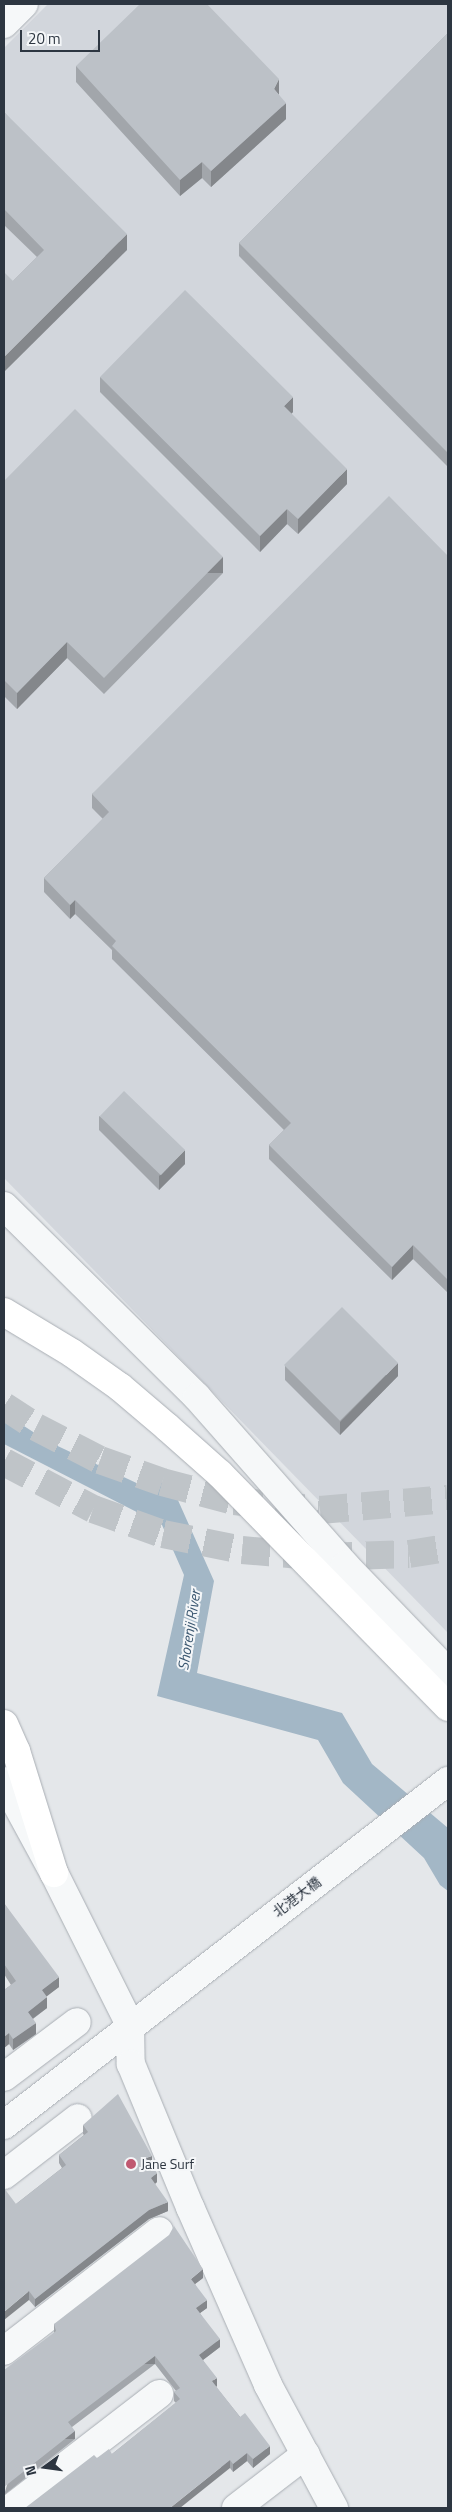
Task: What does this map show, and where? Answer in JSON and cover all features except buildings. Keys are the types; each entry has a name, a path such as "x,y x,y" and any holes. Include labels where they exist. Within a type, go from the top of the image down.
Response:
{"highway":[{"path":"4,1312 72,1353 120,1387 181,1439 220,1474 448,1707"},
{"path":"4,1724 16,1751 54,1873"}],"street":[{"path":"4,24 24,4"},
{"path":"4,1206 197,1397 345,1565 448,1672"},
{"name":"北港大橋","path":"4,2125 448,1780"},
{"path":"4,1781 54,1873 138,2019 131,2064 268,2385 334,2508"},
{"path":"4,2077 77,2022"},
{"path":"4,2175 78,2118"},
{"path":"4,2351 160,2230"},
{"path":"11,2508 158,2394"},
{"path":"236,2508 306,2454"}],"shaded area":[{"path":"48,4 448,4 448,1633 4,1178 4,48"}],"water":[{"name":"Shorenji River","path":"4,1413 47,1441 145,1487 169,1480 214,1581 197,1673 342,1713 372,1764 448,1828 448,1891 440,1885 424,1858 343,1783 318,1740 157,1696 184,1575 162,1525 4,1444"}],"tunnel":[{"path":"4,1406 36,1427 100,1460 162,1482 234,1501 320,1510 448,1499"},
{"path":"4,1462 93,1509 163,1534 242,1550 324,1557 409,1554 448,1548"}],"place":[{"name":"Jane Surf","path":"131,2164"}]}
